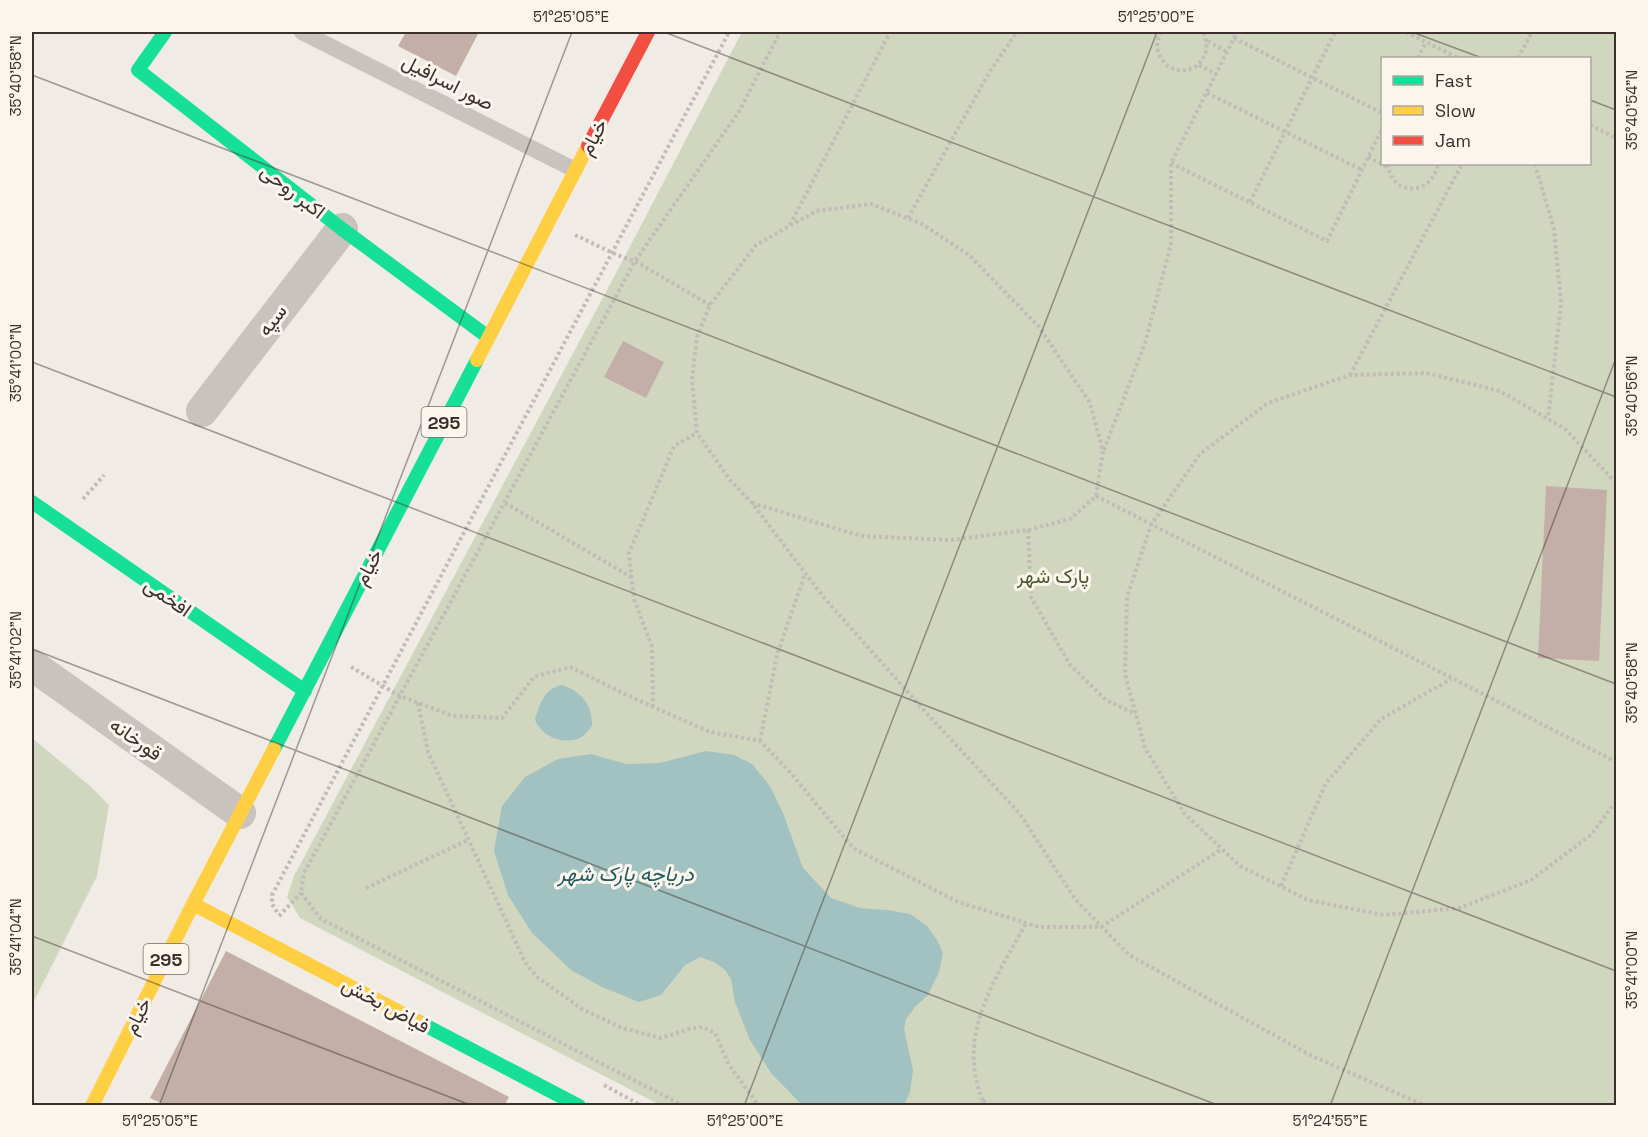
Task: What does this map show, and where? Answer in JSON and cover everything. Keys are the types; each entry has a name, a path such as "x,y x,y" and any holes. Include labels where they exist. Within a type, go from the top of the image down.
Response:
{"street":[{"name":"اکبر روحی","path":"165,32 138,70 342,229 488,337"},
{"name":"خیام","path":"93,1106 190,923 193,904 240,813 648,32"},
{"name":"سپه","path":"202,411 342,229"},
{"name":"افخمی","path":"32,502 304,691"},
{"name":"قورخانه","path":"32,665 240,813"},
{"name":"فیاض بخش","path":"193,904 579,1106"}],"lane":[{"name":"صور اسرافیل","path":"302,32 575,170"}],"path":[{"path":"290,921 279,915 272,904 272,894 729,32"},
{"path":"684,1106 321,919 301,893 304,873 635,261 740,110 780,32"},
{"path":"790,226 890,32"},
{"path":"908,218 990,71 1017,32"},
{"path":"1162,32 1158,36 1157,49 1162,62 1173,69 1186,71 1198,65 1206,55 1208,41"},
{"path":"1203,32 1208,41 1227,52"},
{"path":"753,503 861,536 952,540 1028,530 1070,519 1096,496 1103,451 1145,343 1171,244 1171,163 1237,32"},
{"path":"1250,202 1335,32"},
{"path":"1406,32 1456,57"},
{"path":"1519,57 1532,32"},
{"path":"1234,38 1381,112"},
{"path":"1418,57 1426,42"},
{"path":"1198,65 1216,74"},
{"path":"1206,93 1362,170"},
{"path":"1591,125 1617,138"},
{"path":"1171,163 1327,241 1381,133"},
{"path":"1368,157 1381,162"},
{"path":"1388,165 1393,179 1403,187 1416,189 1428,184 1436,174 1438,165"},
{"path":"1350,375 1461,165"},
{"path":"1535,165 1554,229 1561,303 1548,419"},
{"path":"1103,451 1089,403 1039,327 969,255 922,224 871,204 816,211 756,245 710,305 697,337 692,380 697,433 730,480 753,503 825,599 1020,813 1076,899 1101,927 1128,955 1312,1056 1426,1106"},
{"path":"548,224 635,261 710,305"},
{"path":"1617,483 1565,429 1500,391 1426,373 1350,375 1268,403 1200,454 1150,525 1127,597 1125,674 1145,748 1184,813 1240,866 1308,900 1384,915 1460,908 1532,880 1592,834 1617,801"},
{"path":"653,706 652,647 634,599 629,553 674,446 697,433"},
{"path":"1096,496 1617,762"},
{"path":"505,503 632,577"},
{"path":"1028,530 1031,597 1070,665 1106,700 1136,714"},
{"path":"760,741 777,655 805,573"},
{"path":"324,652 400,696 453,716 502,718 534,677 570,667 710,732 760,741 789,771 854,848 958,902 1039,927 1101,927 1222,849"},
{"path":"1281,886 1326,783 1381,719 1452,678"},
{"path":"418,702 428,752 525,962 536,976 582,1009 622,1028 662,1038 704,1026 715,1033 729,1065 759,1106"},
{"path":"366,888 468,840"},
{"path":"992,1106 982,1103 974,1068 973,1043 983,1003 1026,923"},
{"path":"601,1084 642,1106"},
{"path":"1412,1106 1414,1100"}],"green space":[{"name":"پارک شهر","path":"742,32 1616,32 1616,1105 660,1105 300,918 287,897 294,876"},
{"path":"32,738 90,786 109,805 97,876 32,1005"}],"water":[{"path":"562,685 580,695 588,706 592,719 592,726 583,736 575,740 561,740 548,735 535,720 547,693"},
{"name":"دریاچه پارک شهر","path":"706,751 734,755 752,764 770,786 783,813 803,868 831,898 860,908 910,914 927,926 937,940 943,953 939,972 928,995 906,1019 904,1029 913,1070 910,1092 904,1105 802,1105 771,1073 750,1040 735,1002 731,979 725,970 714,962 700,957 685,965 661,995 639,1002 602,987 571,970 532,933 508,895 494,851 502,806 525,777 558,759 591,754 626,764 660,763"}],"building":[{"path":"406,32 479,32 456,76 398,46"},
{"path":"623,341 664,362 646,398 604,377"},
{"path":"1546,486 1607,490 1599,661 1538,658"},
{"path":"226,951 509,1097 504,1106 168,1106 150,1098"}],"traffic: fast":[{"path":"165,32 138,70 342,229 488,337"},
{"path":"274,749 477,360"},
{"path":"32,502 305,691"},
{"path":"417,1021 579,1106"}],"traffic: slow":[{"path":"477,360 588,146"},
{"path":"92,1106 274,749"},
{"path":"193,904 417,1021"}],"traffic: jam":[{"path":"588,146 648,32"}]}
